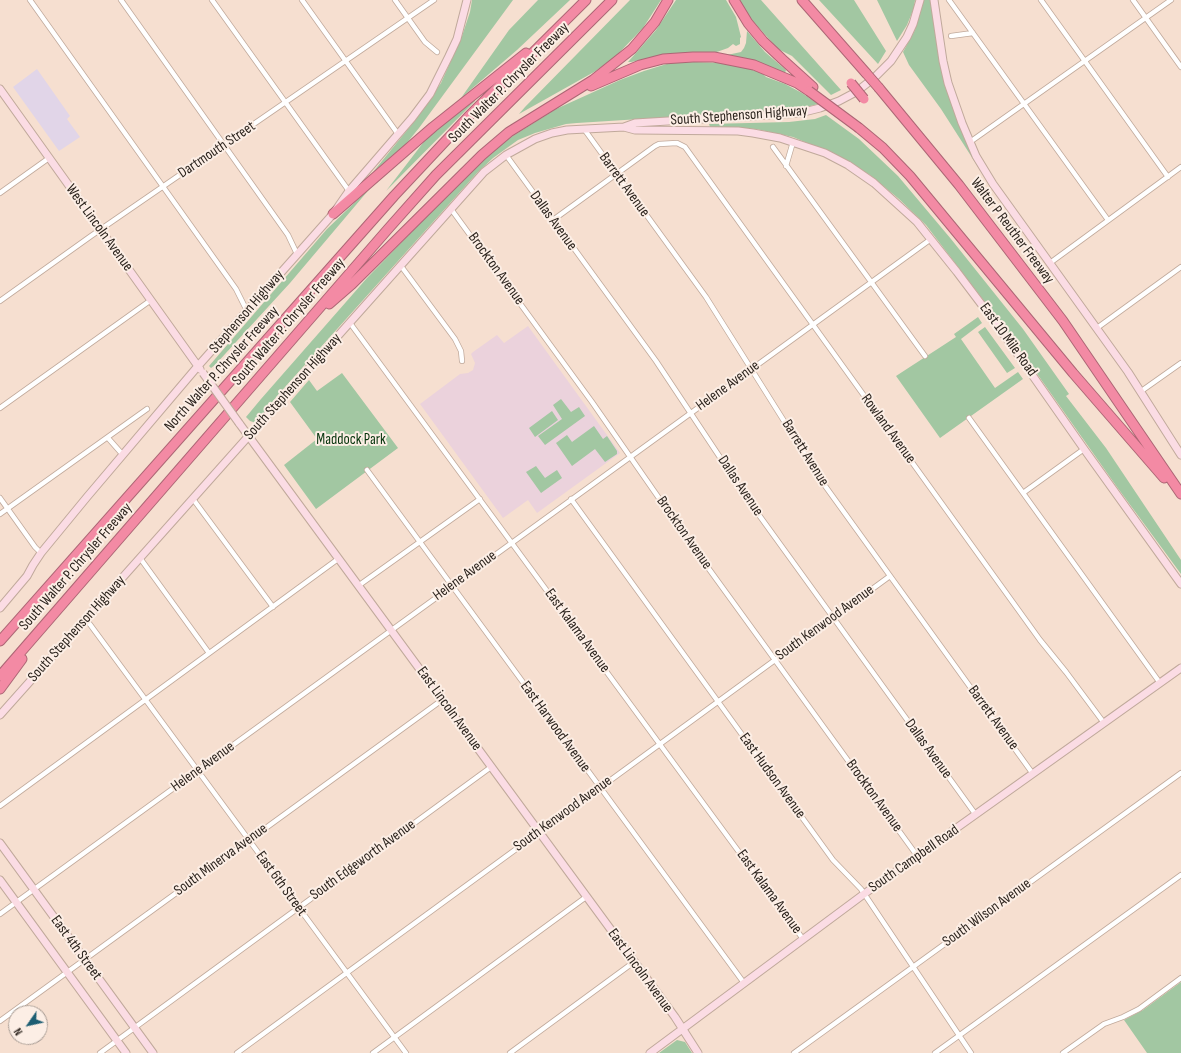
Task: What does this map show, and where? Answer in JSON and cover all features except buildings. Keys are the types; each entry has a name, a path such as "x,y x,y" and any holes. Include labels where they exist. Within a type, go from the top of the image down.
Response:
{"highway":[{"name":"North Walter P. Chrysler Freeway","path":"0,641 394,196 468,117 586,0"},
{"name":"South Walter P. Chrysler Freeway","path":"0,676 441,170 612,0"},
{"path":"304,326 352,284 482,155 509,132 593,80 632,49 655,22 668,0"},
{"path":"734,0 748,23 763,41 811,89 882,148 910,176 1068,367 1181,498"},
{"name":"Walter P Reuther Freeway","path":"802,0 879,88 959,185 1063,321 1181,494"},
{"path":"333,214 434,127 562,24"},
{"path":"559,101 640,65 663,59 693,57 714,57 754,64 811,89"},
{"path":"851,84 864,99"},
{"path":"0,688 63,603"}],"main road":[{"name":"Stephenson Highway","path":"0,608 27,576 41,553 123,455 198,366 333,214 349,191 423,104 441,74 457,38 467,0"},
{"name":"South Stephenson Highway","path":"624,127 635,123 800,113 839,101 856,92 874,78 891,61 913,24 920,0"},
{"path":"934,0 948,83 954,103 970,142 993,184 1097,328 1181,454"},
{"name":"West Lincoln Avenue","path":"0,89 198,366"},
{"name":"South Stephenson Highway","path":"0,715 484,172 506,155 535,139 552,133 584,128 624,127 635,130 738,131 771,136 793,142"},
{"name":"East 10 Mile Road","path":"793,142 825,153 848,165 874,183 917,222 1000,329 1181,584"},
{"name":"East Lincoln Avenue","path":"198,366 338,560 634,962 682,1028 698,1053"},
{"path":"1169,567 1181,581"},
{"name":"South Campbell Road","path":"650,1053 864,894 918,857 1181,668"},
{"name":"East 4th Street","path":"0,843 153,1053"},
{"name":"East 4th Street","path":"0,880 126,1053"}],"street":[{"path":"30,0 236,289 247,311"},
{"path":"121,0 288,235 297,254"},
{"path":"212,0 349,191"},
{"path":"302,0 398,134"},
{"path":"395,0 425,42 437,52"},
{"name":"Dartmouth Street","path":"0,301 100,230 434,0"},
{"path":"949,0 1108,220"},
{"path":"1041,0 1168,177"},
{"path":"1133,0 1181,67"},
{"path":"970,142 1171,0"},
{"path":"951,36 973,33"},
{"name":"Barrett Avenue","path":"584,128 706,297 823,483 1033,774"},
{"path":"786,166 793,142"},
{"name":"Rowland Avenue","path":"616,174 655,146 677,143 685,147 1040,640 1104,723"},
{"path":"773,148 925,356"},
{"name":"Dallas Avenue","path":"506,155 656,361 751,504 976,815"},
{"path":"0,193 49,158"},
{"path":"1050,263 1181,168"},
{"path":"553,220 616,174"},
{"name":"Brockton Avenue","path":"451,209 592,402 693,547 918,857"},
{"name":"Helene Avenue","path":"0,914 931,239"},
{"path":"401,266 455,339 461,351 462,361"},
{"path":"1097,328 1181,267"},
{"path":"0,408 151,300"},
{"name":"East Kalama Avenue","path":"350,323 803,939"},
{"path":"1140,392 1181,363"},
{"path":"0,514 147,409"},
{"path":"969,418 1160,683"},
{"path":"108,438 123,455"},
{"path":"1023,493 1084,449"},
{"name":"East Harwood Avenue","path":"368,470 744,983"},
{"path":"0,498 35,547 41,553"},
{"path":"193,499 273,607"},
{"path":"358,586 480,499"},
{"name":"East Hudson Avenue","path":"571,499 833,860 864,894 971,1053"},
{"path":"140,558 209,654"},
{"path":"0,806 338,560"},
{"name":"South Kenwood Avenue","path":"237,1053 890,576"},
{"name":"East 6th Street","path":"86,619 406,1053"},
{"name":"South Minerva Avenue","path":"0,1021 442,700"},
{"name":"South Edgeworth Avenue","path":"100,1053 491,767"},
{"name":"South Wilson Avenue","path":"794,1053 1181,772"},
{"path":"935,1053 1181,875"},
{"path":"373,1053 586,897"},
{"path":"510,1053 634,962"},
{"path":"1063,1053 1104,1024 1139,1009 1181,978"}],"shaded area":[{"path":"37,69 70,116 67,119 80,137 59,151 13,87"},
{"path":"528,326 620,453 537,513 528,500 503,518 420,404 460,374 468,373 473,370 475,363 471,354 473,352 497,335 504,343"}],"green space":[{"path":"472,0 513,0 406,144 373,172 413,123 441,83 462,36 470,12"},
{"path":"538,0 570,0 517,50 461,98 509,30"},
{"path":"630,0 661,0 643,28 614,58 594,72 519,114 525,107"},
{"path":"676,0 726,0 736,17 741,37 740,44 736,46 733,44 728,48 714,53 705,52 671,54 628,62 656,30"},
{"path":"739,0 761,0 841,90 831,95 792,56 778,49 752,20"},
{"path":"819,0 854,0 886,51 878,64"},
{"path":"877,0 915,0 914,8 907,25 897,41"},
{"path":"924,0 931,0 940,63 946,87 956,117 980,170 941,109 909,65 903,52 915,30"},
{"path":"747,31 765,52 786,70 785,73 756,61 727,55 741,52 746,43"},
{"path":"670,63 721,63 743,67 762,73 766,77 785,84 802,93 818,104 799,109 566,124 535,133 518,140 493,158 477,173 277,396 256,423 250,421 246,417 367,278 472,170 508,139 556,109 620,80"},
{"path":"475,101 386,191 426,139"},
{"path":"826,115 859,139 898,176 1023,329 1069,394 1066,396 1106,448 1181,560 1181,574 1117,487 1004,327 926,225 899,199 870,175 840,157 793,137 756,129 710,127 709,124 789,122 815,119"},
{"path":"372,186 290,283 211,368 209,366 327,229"},
{"path":"978,317 982,323 961,339 995,388 1018,372 1023,379 940,438 896,376 956,337 954,334"},
{"path":"985,327 1015,368 1007,373 978,332"},
{"name":"Maddock Park","path":"342,373 398,448 316,509 284,465 317,439 290,402 309,380 317,391"},
{"path":"561,399 571,412 579,407 585,416 545,445 538,436 562,419 553,405"},
{"path":"552,411 558,420 535,437 529,428"},
{"path":"594,426 603,439 607,436 617,451 617,454 605,462 595,449 572,466 556,443 567,435 572,442"},
{"path":"536,466 545,478 557,470 562,478 541,493 526,472"},
{"path":"1181,982 1181,1053 1147,1053 1124,1020 1143,1010"},
{"path":"677,1040 685,1042 692,1053 659,1053"}]}
